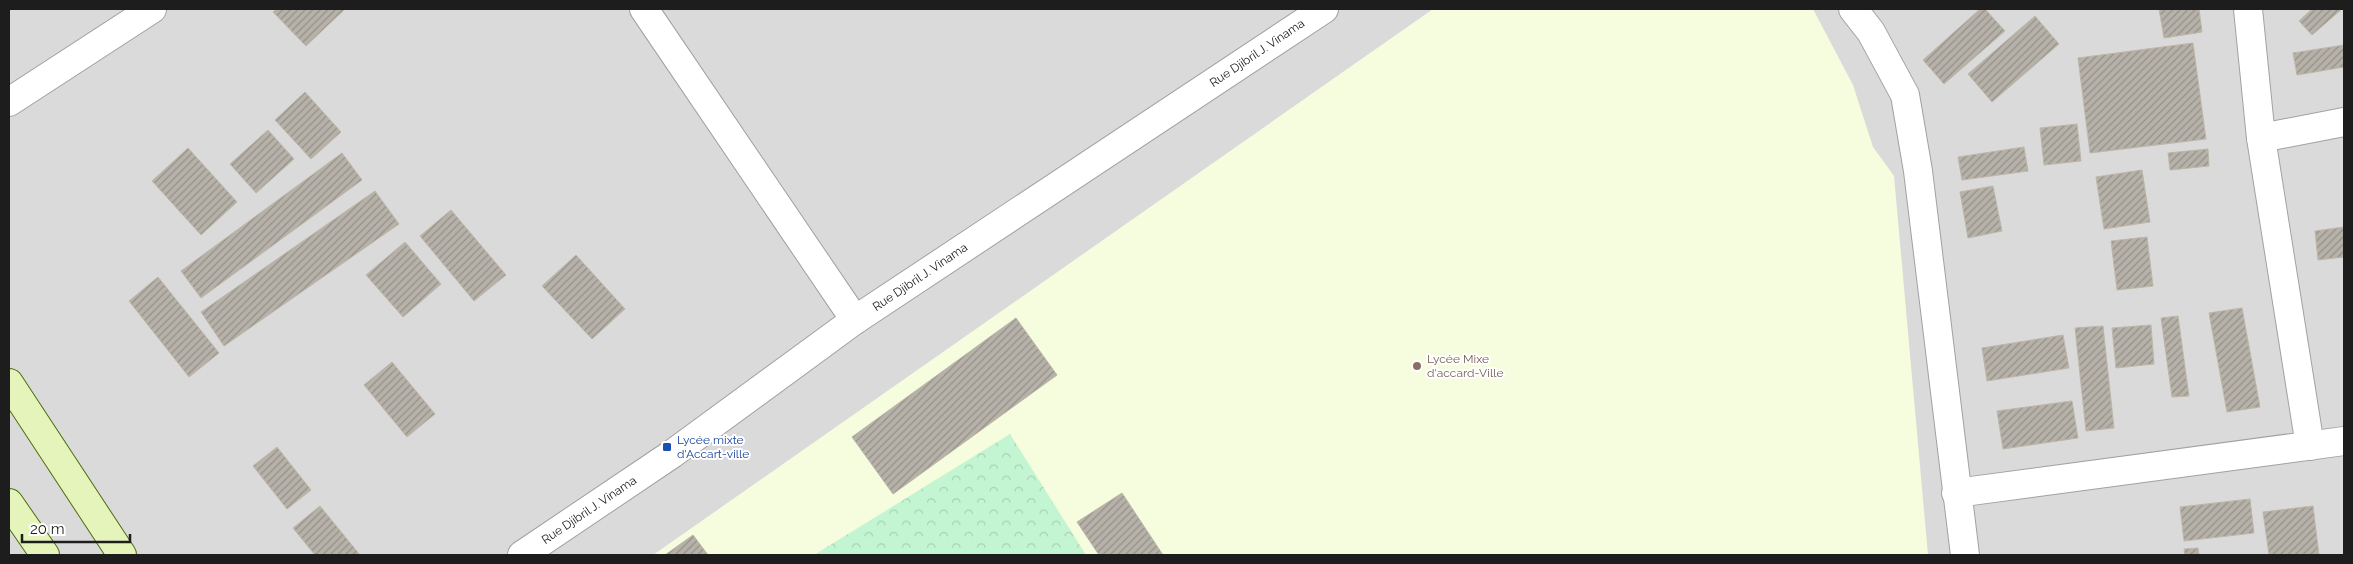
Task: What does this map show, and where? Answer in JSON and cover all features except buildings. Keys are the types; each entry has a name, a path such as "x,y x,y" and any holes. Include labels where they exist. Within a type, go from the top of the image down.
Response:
{"main road":[{"path":"9,383 122,555"},
{"path":"9,503 44,555"}],"street":[{"path":"9,102 152,9"},
{"path":"644,9 855,320"},
{"name":"Rue Djibril J. Vinama","path":"522,555 672,454 855,320 1324,9"},
{"path":"1853,9 1871,32 1905,95 1918,171 1965,555"},
{"path":"2248,9 2261,138 2310,446"},
{"path":"2261,138 2344,122"},
{"path":"1956,493 2344,441"}],"shaded area":[{"path":"9,9 2344,9 2344,555 9,555"},
{"name":"Lycée Mixe d'accard-Ville","path":"1433,9 1813,9 1853,85 1873,147 1894,176 1928,555 653,555"}],"green space":[{"path":"1010,434 1086,555 814,555"}],"place":[{"name":"Lycée Mixe d'accard-Ville","path":"1417,366"},
{"name":"Lycée mixte d'Accart-ville","path":"667,447"}]}
